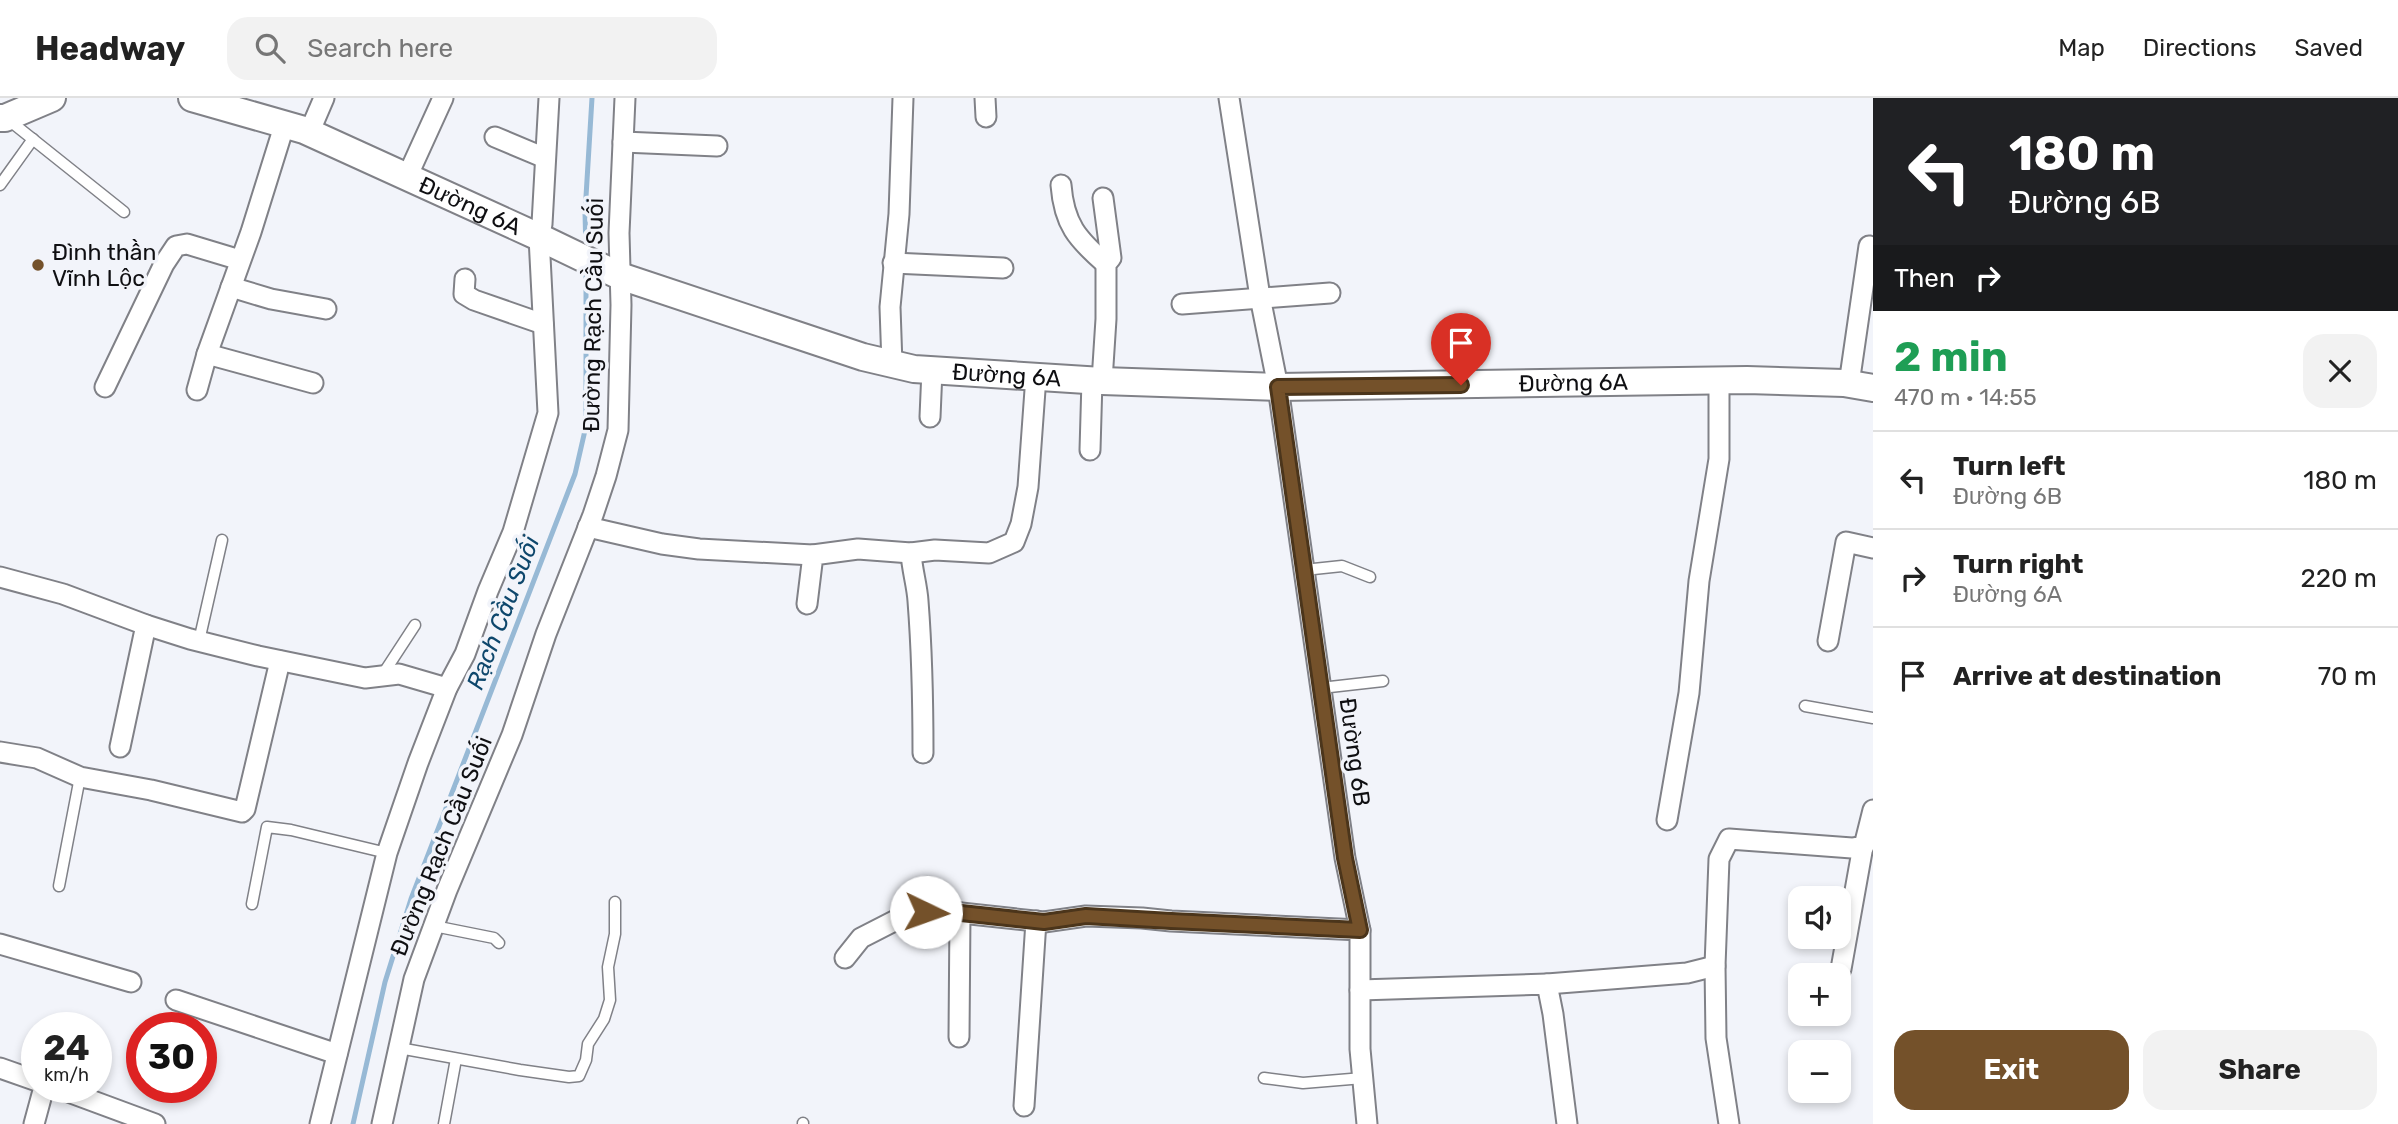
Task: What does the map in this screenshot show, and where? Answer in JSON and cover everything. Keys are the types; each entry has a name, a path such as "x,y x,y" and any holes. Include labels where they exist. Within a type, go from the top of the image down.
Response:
{"street":[{"path":"3,118 52,98"},
{"name":"Đường 6A","path":"192,98 297,128 616,274 892,365 1097,380 1278,387 1719,381 1861,386"},
{"path":"197,390 207,354 255,221 297,128 324,98"},
{"path":"407,177 443,98"},
{"path":"320,1124 387,853 447,688 466,654 488,590 513,532 548,413 543,324 542,224 549,98"},
{"name":"Đường Rạch Cầu Suối","path":"382,1124 414,979 447,890 512,735 546,634 607,476 618,430 616,274 625,98"},
{"path":"892,365 890,307 900,214 903,98"},
{"name":"Đường 6B","path":"1229,98 1260,298 1278,387 1345,858 1360,930 1360,1049 1367,1124"},
{"path":"495,137 545,158"},
{"path":"623,142 717,146"},
{"path":"1061,185 1063,208 1077,237 1106,264"},
{"path":"1090,450 1106,319 1106,264 1111,258 1103,198"},
{"path":"105,387 164,264 176,246 187,244 240,260"},
{"path":"1861,386 1869,246"},
{"path":"893,264 1003,268"},
{"path":"465,279 464,294 474,300 543,324"},
{"path":"231,287 271,299 326,309"},
{"path":"1182,304 1330,293"},
{"path":"207,354 313,383"},
{"path":"930,417 932,370"},
{"path":"588,527 662,544 813,555 858,549 911,553 935,550 989,552 1014,542 1021,524 1028,487 1029,438 1036,376"},
{"path":"1667,820 1689,693 1699,581 1719,459 1719,381"},
{"path":"1828,641 1846,542 1873,548"},
{"path":"911,553 917,586 923,674 923,753"},
{"path":"807,604 813,555"},
{"path":"0,577 63,594 199,642 365,678 399,674 447,688"},
{"path":"120,747 146,625"},
{"path":"0,752 37,758 80,777 243,811 279,661"},
{"path":"1842,963 1873,810"},
{"path":"1729,1124 1716,1038 1715,966 1719,859 1729,839 1852,848 1865,854"},
{"path":"845,958 861,937 904,916 926,912 1044,922 1086,916 1360,930"},
{"path":"959,1037 960,913"},
{"path":"1024,1107 1036,921"},
{"path":"0,944 131,982"},
{"path":"1360,990 1546,984 1687,973 1715,966"},
{"path":"1546,984 1553,1014 1567,1124"},
{"path":"176,1000 337,1054"},
{"path":"0,1068 21,1075"},
{"path":"34,1124 40,1103"},
{"path":"98,1103 155,1124"}],"lane":[{"path":"3,118 14,122 124,212"},
{"path":"0,185 33,139"},
{"path":"199,642 222,540"},
{"path":"1304,570 1342,566 1370,577"},
{"path":"383,675 415,625"},
{"path":"1321,688 1383,681"},
{"path":"1805,706 1873,718"},
{"path":"59,886 80,777"},
{"path":"252,904 267,827 291,830 387,853"},
{"path":"399,1048 557,1075 579,1076 586,1060 588,1044 604,1019 610,1000 608,967 615,934 615,902"},
{"path":"433,926 494,938 499,943"},
{"path":"444,1124 456,1059"},
{"path":"1264,1078 1303,1083 1363,1078"}],"waterway":[{"name":"Rạch Cầu Suối","path":"586,252 585,213 592,98"},
{"name":"Rạch Cầu Suối","path":"353,1124 385,982 411,899 575,474 586,426 586,269"}],"place":[{"name":"Đình thần Vĩnh Lộc","path":"38,265"}],"route":[{"path":"926,912 952,912 1044,922 1086,916 1360,930 1345,858 1278,387 1461,385"}]}
